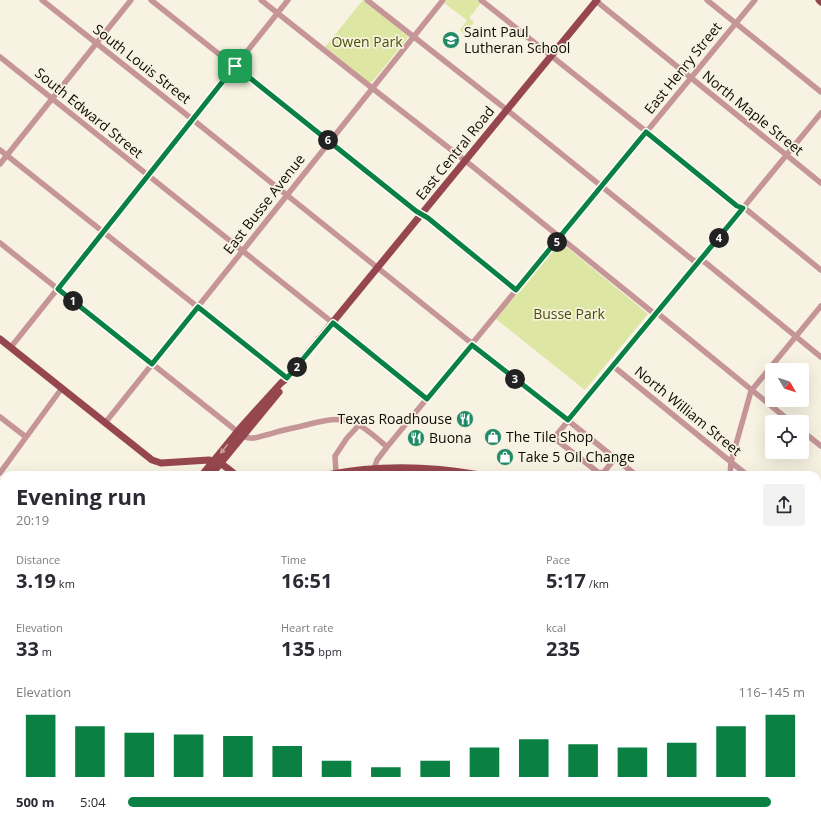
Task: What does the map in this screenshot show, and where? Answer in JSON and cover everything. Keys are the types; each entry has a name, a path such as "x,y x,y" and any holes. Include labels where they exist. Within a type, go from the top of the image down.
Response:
{"main road":[{"name":"East Central Road","path":"207,471 217,462 278,386 287,378 333,323 596,0"},
{"path":"0,339 152,460 170,463 209,460 217,462 230,471"},
{"path":"193,461 202,471"},
{"name":"East Central Road","path":"213,471 217,462"},
{"path":"355,471 394,468 452,471"}],"street":[{"name":"South Louis Street","path":"42,0 631,471"},
{"path":"0,164 131,0"},
{"path":"152,0 428,218 516,290"},
{"path":"261,0 466,161 651,311 661,316 782,415"},
{"path":"11,347 288,0"},
{"path":"368,0 694,261 700,260 706,263 821,357"},
{"name":"East Busse Avenue","path":"105,423 443,0"},
{"path":"481,0 737,206 743,208 821,270"},
{"name":"North Maple Street","path":"596,0 821,182"},
{"path":"707,0 821,92"},
{"name":"East Henry Street","path":"374,469 377,460 387,447 755,0"},
{"name":"South Edward Street","path":"0,57 427,399"},
{"path":"596,471 554,438 821,113"},
{"path":"0,150 287,378"},
{"path":"0,243 240,434 249,438 254,438 328,420 345,420 359,424 387,447"},
{"path":"730,471 731,462 752,390 821,306"},
{"name":"North William Street","path":"613,366 742,471"},
{"path":"1,471 62,388"},
{"path":"0,417 26,437"},
{"path":"336,471 335,456 359,424"},
{"path":"809,437 821,446"},
{"path":"605,471 615,458"}],"green space":[{"name":"Owen Park","path":"363,0 408,36 372,82 369,83 325,47"},
{"path":"447,0 477,0 481,3 469,18 474,22 464,34 460,30 467,20 444,3"},
{"name":"Busse Park","path":"559,243 563,244 648,314 585,390 496,319"}],"place":[{"name":"Saint Paul Lutheran School","path":"451,40"},
{"name":"Texas Roadhouse","path":"465,419"},
{"name":"The Tile Shop","path":"493,437"},
{"name":"Buona","path":"416,438"},
{"name":"Take 5 Oil Change","path":"505,457"}],"route":[{"path":"235,66 416,211 428,218 516,290 606,183 646,132 739,208 743,208 568,420 472,345 427,399 333,323 287,378 198,307 152,364 58,289 235,66"}]}
